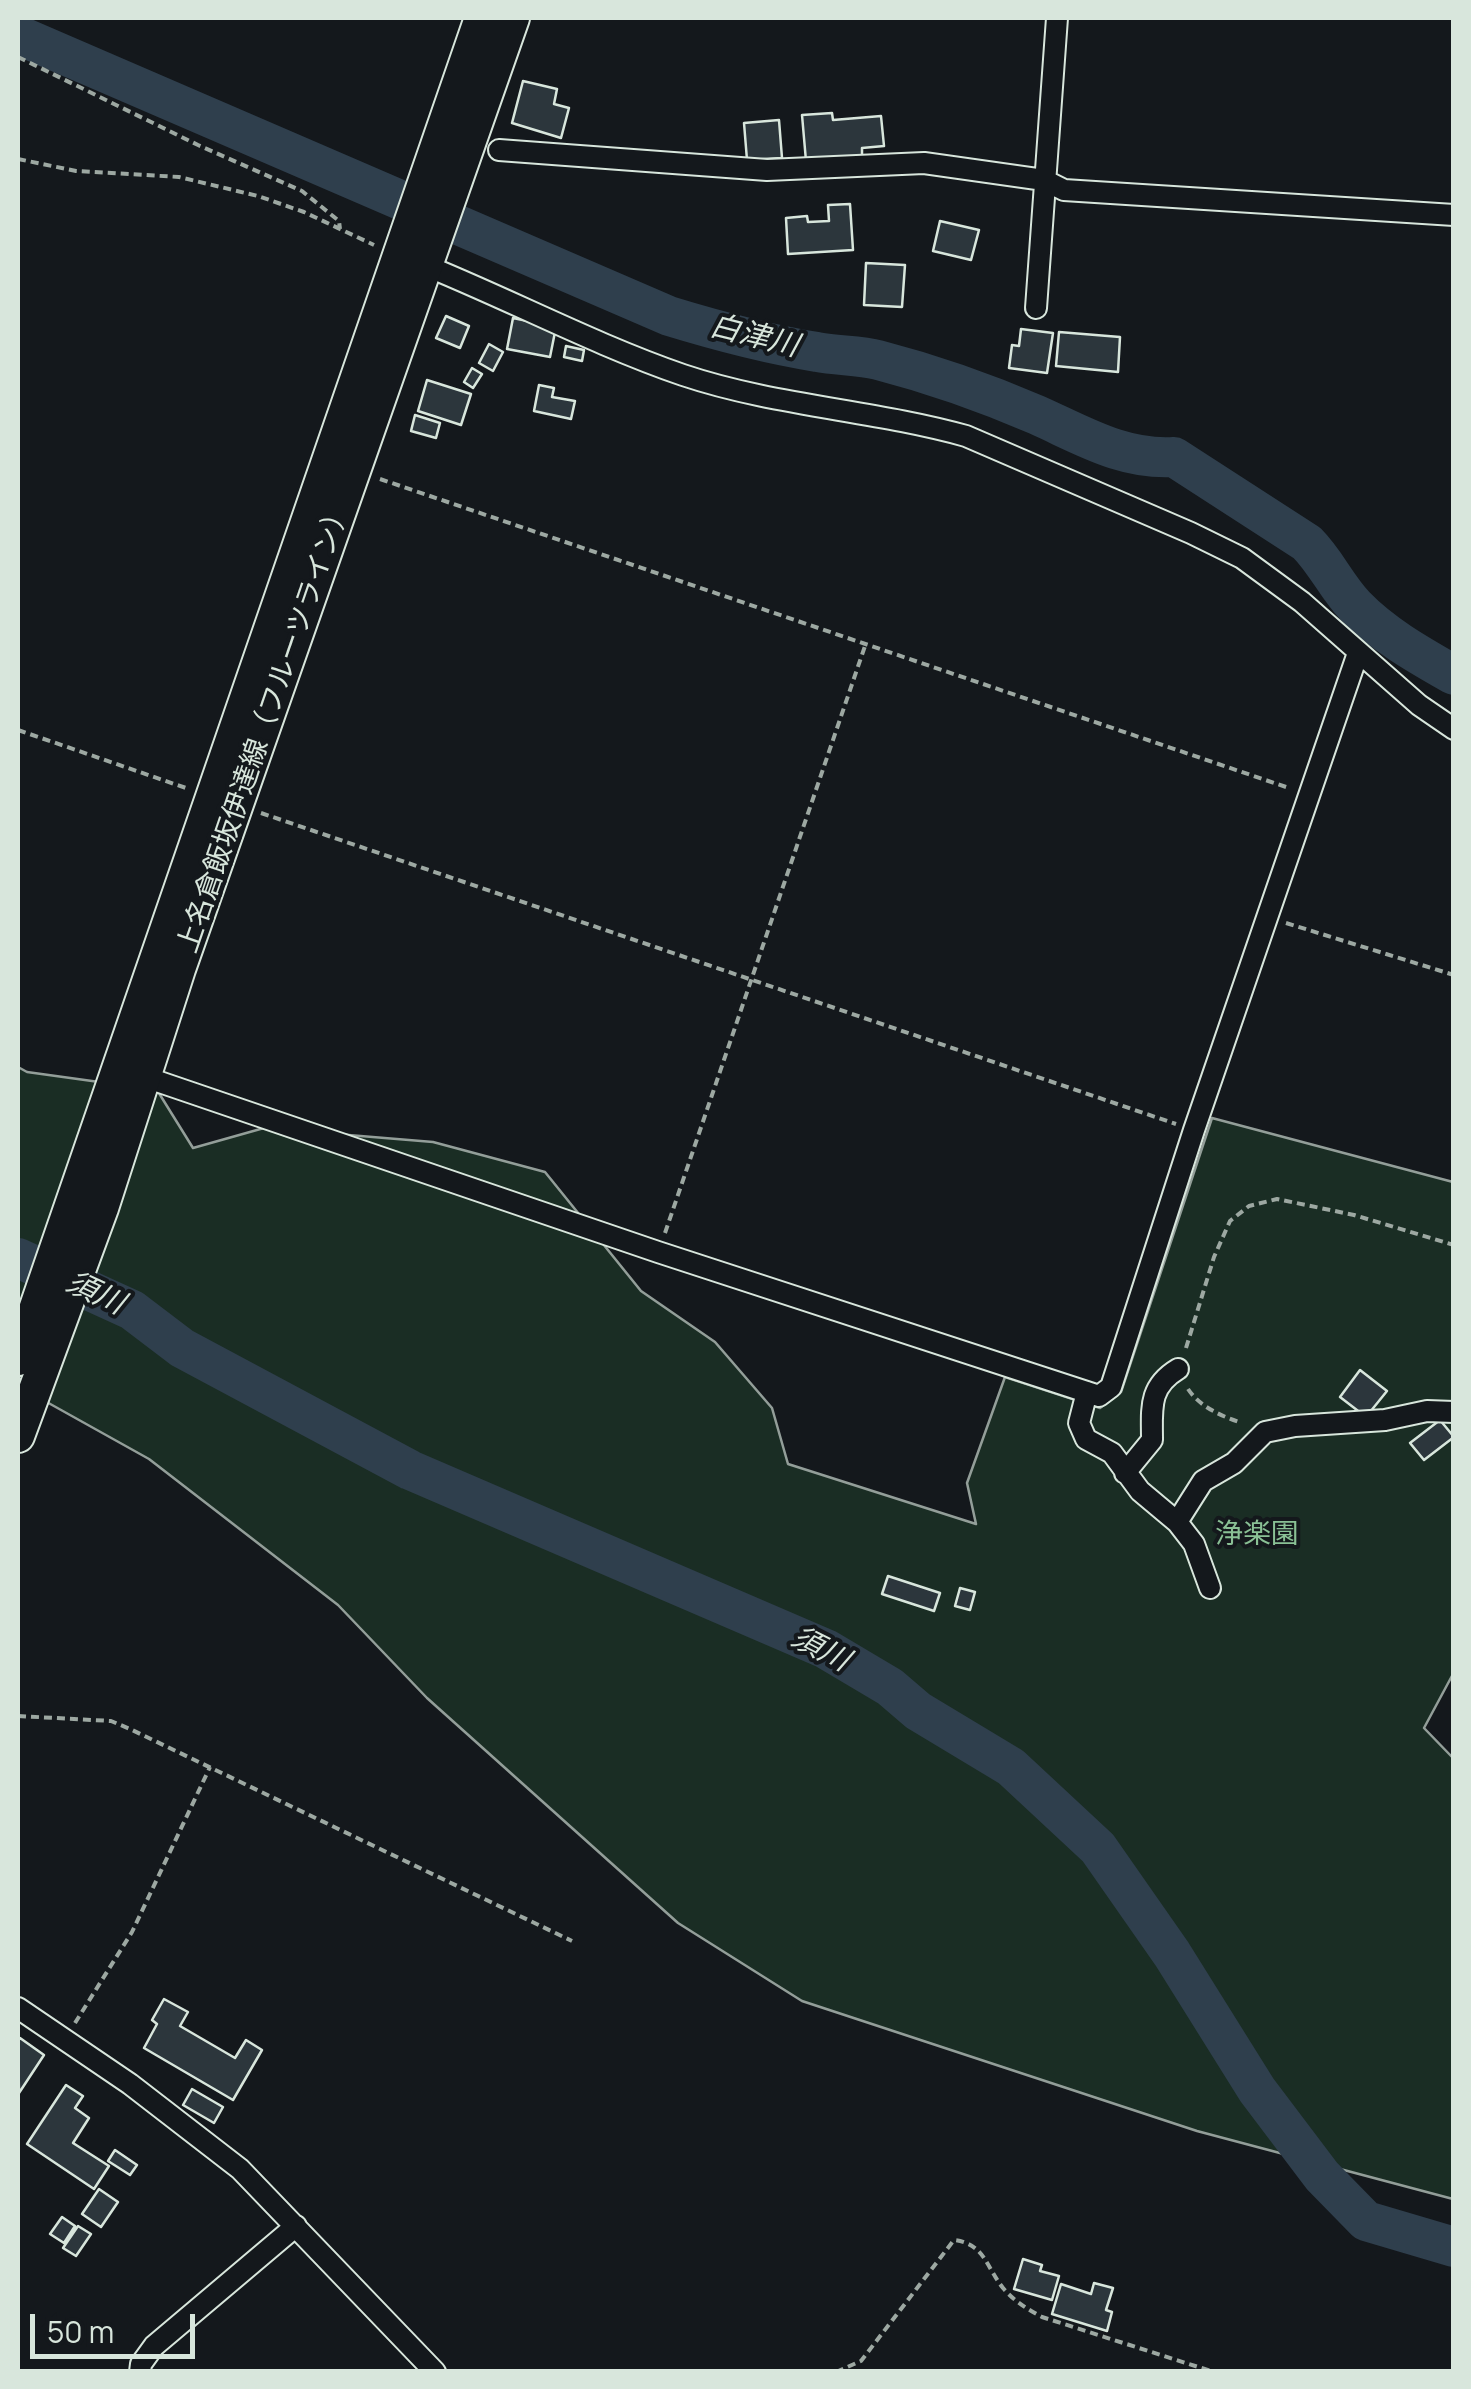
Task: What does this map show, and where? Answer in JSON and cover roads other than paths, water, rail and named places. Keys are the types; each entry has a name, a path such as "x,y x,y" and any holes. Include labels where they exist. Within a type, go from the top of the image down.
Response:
{"main road":[{"name":"上名倉飯坂伊達線（フルーツライン）","path":"469,145 481,18"},
{"name":"上名倉飯坂伊達線（フルーツライン）","path":"18,1436 88,1203 225,801 416,254 469,145 512,18"},
{"name":"上名倉飯坂伊達線（フルーツライン）","path":"18,1360 144,1077 225,801 356,470 416,254"}],"street":[{"path":"1036,308 1056,18"},
{"path":"469,145 767,170 924,163 1044,180 1064,190 1454,215"},
{"path":"416,254 685,375 811,406 926,424 995,447 1228,550 1278,583 1420,705 1454,729"},
{"path":"144,1077 658,1252 1099,1396 1111,1387 1194,1130 1358,653"},
{"path":"1125,1472 1152,1440 1150,1405 1154,1392 1166,1376 1178,1369"},
{"path":"1087,1392 1079,1423 1086,1439 1112,1454 1162,1512 1177,1522 1194,1544 1210,1588"},
{"path":"1177,1522 1203,1481 1234,1462 1265,1432 1454,1412"},
{"path":"20,2016 63,2039 130,2084 240,2169 435,2372"},
{"path":"140,2372 154,2346 296,2226"}],"waterway":[{"name":"白津川","path":"18,35 669,316 780,345 898,365 998,399 1120,450 1174,457 1307,543 1348,598 1377,626 1454,675"},
{"name":"須川","path":"18,1258 132,1310 182,1348 410,1470 826,1649 1011,1767 1098,1848 1172,1954 1257,2090 1322,2176 1366,2221 1454,2247"}],"park label":[{"name":"浄楽園","path":"1257,1535"}]}
